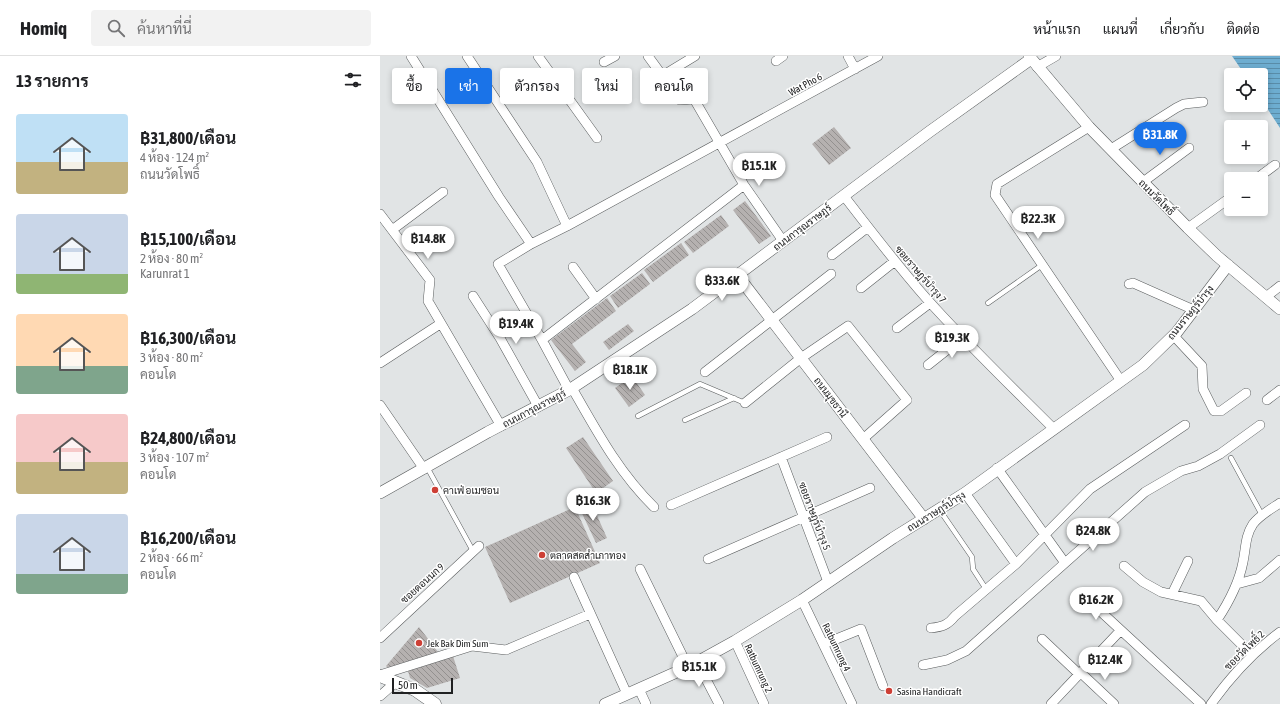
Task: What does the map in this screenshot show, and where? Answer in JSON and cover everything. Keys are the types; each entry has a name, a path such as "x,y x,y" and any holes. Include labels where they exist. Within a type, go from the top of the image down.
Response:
{"main road":[{"path":"380,675 415,690 435,704"}],"street":[{"path":"411,56 495,191 531,244"},
{"path":"467,56 537,162 567,226"},
{"path":"538,56 597,138"},
{"path":"604,62 615,56"},
{"path":"649,56 657,68"},
{"path":"675,68 695,56"},
{"path":"848,56 855,69"},
{"name":"Wat Pho 6","path":"542,340 498,264 531,244 567,226 878,56"},
{"path":"1032,61 1056,56"},
{"name":"ถนนวัดโพธิ์","path":"1032,61 1089,127 1188,228 1228,265 1280,309"},
{"name":"ถนนการุณราษฏร์","path":"380,493 571,389 738,276 844,196 1032,61"},
{"path":"1111,149 1176,108 1184,104 1203,102"},
{"path":"697,104 721,142 744,185 783,241"},
{"path":"1089,127 997,184 995,190 996,195 1042,265 1121,381"},
{"path":"1143,182 1189,148"},
{"path":"1266,172 1275,165"},
{"path":"654,507 630,481 601,439 542,340 744,185"},
{"path":"392,230 443,192"},
{"name":"ซอยราษฎร์บำรุง 7","path":"844,196 895,261 962,338 1054,429"},
{"path":"1188,228 1224,202"},
{"path":"380,214 430,280 428,301 440,324 501,426"},
{"path":"832,255 868,227"},
{"path":"861,288 895,261"},
{"name":"ถนนราษฎร์บำรุง","path":"605,704 693,664 735,641 802,600 893,538 965,493 997,468 1143,365 1173,336 1228,265"},
{"path":"573,267 596,299"},
{"path":"705,372 770,319 831,274"},
{"name":"ถนนมุขธานี","path":"738,276 924,519"},
{"path":"1129,284 1134,283 1194,310"},
{"path":"1266,297 1280,286"},
{"path":"474,296 500,338 538,406"},
{"path":"897,328 930,302"},
{"path":"380,363 440,324"},
{"path":"745,403 801,358 848,326 907,400 863,439"},
{"path":"1173,336 1202,366 1203,389 1214,411 1221,411 1246,393"},
{"path":"928,365 962,338"},
{"path":"1267,400 1280,390"},
{"path":"380,405 425,468"},
{"path":"931,628 942,627 949,623 955,616 1016,564 1090,489 1185,425"},
{"path":"923,665 947,660 966,651 1146,492 1182,471 1198,466 1220,454 1260,425"},
{"path":"671,505 827,437"},
{"name":"ซอยราษฎร์บำรุง 5","path":"781,457 828,582"},
{"path":"997,468 1044,537 1065,563"},
{"path":"708,559 870,488"},
{"path":"965,493 1016,564"},
{"path":"1217,620 1237,584 1243,562 1248,533 1254,522 1280,503"},
{"name":"ซอยดอนนก 9","path":"380,638 476,549"},
{"path":"1172,594 1188,560"},
{"path":"1237,584 1259,578 1280,560"},
{"path":"1124,566 1143,582 1165,594 1172,594 1201,601 1217,620 1252,655"},
{"path":"640,569 693,664 719,704"},
{"path":"574,577 627,694"},
{"path":"1086,598 1120,631 1201,704"},
{"name":"Ratbumrung 4","path":"802,600 852,704"},
{"path":"380,675 472,646 506,650 590,614"},
{"path":"824,644 861,629 883,686"},
{"path":"1051,704 1120,631"},
{"name":"ซอยวัดโพธิ์ 2","path":"1213,703 1235,672 1252,655 1280,633"},
{"path":"1042,639 1114,704"},
{"name":"Ratbumrung 2","path":"735,641 764,704"},
{"path":"380,696 396,682"},
{"path":"639,689 646,704"}],"lane":[{"path":"988,303 1042,265"},
{"path":"638,416 700,384 745,403"},
{"path":"685,420 734,398"},
{"path":"1231,458 1262,515"},
{"path":"425,468 476,549"},
{"path":"939,509 972,557 973,569 986,589"}],"water":[{"path":"1232,56 1280,56 1280,128 1268,110 1268,68 1240,68"}],"building":[{"path":"834,127 851,148 829,165 812,144"},
{"path":"745,201 771,236 759,244 733,210"},
{"path":"721,215 729,226 693,253 684,242"},
{"path":"681,243 689,255 653,282 644,270"},
{"path":"642,273 650,284 618,308 610,296"},
{"path":"607,298 616,311 572,344 586,362 575,371 551,340"},
{"path":"628,324 634,331 609,350 603,342"},
{"path":"632,376 645,395 629,407 615,388"},
{"path":"583,437 613,481 596,493 566,448"},
{"path":"591,502 607,538 596,543 579,507"},
{"name":"ตลาดสดสำเภาทอง","path":"575,507 600,563 510,603 485,547"},
{"name":"Jek Bak Dim Sum","path":"419,627 438,652 389,669 386,666"},
{"path":"453,656 460,678 427,688 410,678 408,671"}],"place":[{"name":"คาเฟ่ อเมซอน","path":"435,490"},
{"name":"ตลาดสดสำเภาทอง","path":"542,555"},
{"name":"Jek Bak Dim Sum","path":"419,643"},
{"name":"Sasina Handicraft","path":"889,691"}]}
